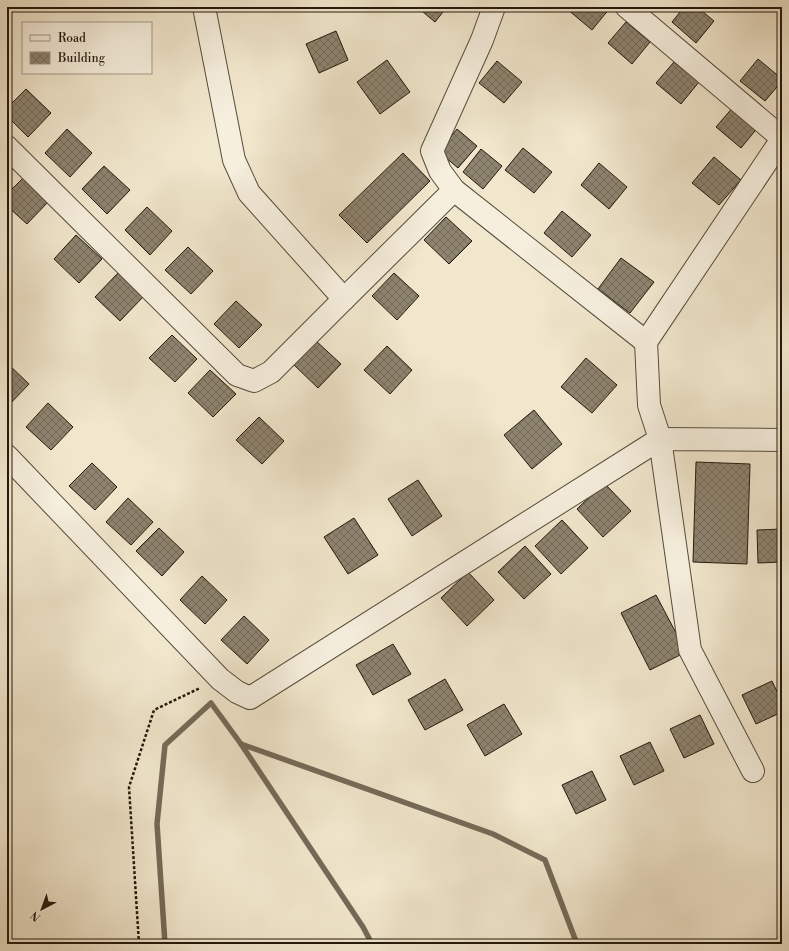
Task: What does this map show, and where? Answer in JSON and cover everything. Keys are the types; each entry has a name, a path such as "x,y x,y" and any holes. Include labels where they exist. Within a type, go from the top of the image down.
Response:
{"street":[{"path":"204,7 234,160 249,193 344,299"},
{"path":"494,7 482,40 432,151 440,171 454,190 646,342"},
{"path":"627,7 782,139 646,342 649,405 660,439 690,650 753,771"},
{"path":"7,147 238,375 254,381 271,372 454,190"},
{"path":"7,456 220,679 237,692 250,698 660,439 782,440"}],"path":[{"path":"139,944 129,787 154,710 220,679"}],"building":[{"path":"417,7 447,7 435,22"},
{"path":"569,7 610,8 592,30 567,9"},
{"path":"684,7 697,7 714,21 696,43 672,22"},
{"path":"626,22 650,42 632,64 608,43"},
{"path":"336,31 348,60 319,73 306,44"},
{"path":"758,59 782,79 782,81 765,101 740,81"},
{"path":"387,60 410,92 380,114 357,82"},
{"path":"497,61 522,82 504,103 479,83"},
{"path":"674,62 699,82 681,104 656,83"},
{"path":"26,89 51,113 28,137 7,116 7,108"},
{"path":"734,106 759,126 741,148 716,127"},
{"path":"67,129 92,153 70,177 45,153"},
{"path":"457,129 477,146 458,168 439,152"},
{"path":"523,148 552,172 534,193 505,170"},
{"path":"481,149 502,166 483,189 463,172"},
{"path":"403,153 430,181 367,243 339,215"},
{"path":"714,157 741,180 719,205 692,183"},
{"path":"599,163 627,187 609,209 581,185"},
{"path":"104,166 130,190 107,214 82,189"},
{"path":"24,177 49,201 27,224 7,206 7,194"},
{"path":"147,207 172,231 150,255 125,230"},
{"path":"562,211 591,235 572,257 544,233"},
{"path":"446,217 472,241 449,264 424,240"},
{"path":"76,235 102,259 79,283 54,259"},
{"path":"188,247 213,271 191,294 165,270"},
{"path":"621,258 654,282 630,313 598,289"},
{"path":"118,273 143,297 120,321 95,297"},
{"path":"394,273 419,296 397,320 372,296"},
{"path":"236,301 262,325 239,348 214,324"},
{"path":"172,335 197,359 175,382 149,358"},
{"path":"315,340 341,364 318,388 293,364"},
{"path":"387,346 412,370 390,394 364,370"},
{"path":"586,358 617,385 592,413 561,387"},
{"path":"7,363 29,384 7,407"},
{"path":"210,370 236,394 213,417 188,393"},
{"path":"48,403 73,427 51,450 26,427"},
{"path":"534,410 562,444 532,469 504,435"},
{"path":"259,417 284,441 262,464 236,440"},
{"path":"696,462 750,464 747,564 693,562"},
{"path":"92,463 117,487 95,510 69,486"},
{"path":"418,480 442,516 412,536 388,499"},
{"path":"604,483 631,511 603,537 577,509"},
{"path":"128,498 153,522 131,545 106,522"},
{"path":"354,518 378,555 348,574 324,537"},
{"path":"562,520 588,548 561,574 535,546"},
{"path":"159,528 184,552 162,576 136,551"},
{"path":"782,529 782,562 758,563 757,530"},
{"path":"525,546 551,574 524,599 498,572"},
{"path":"468,572 494,600 467,626 441,598"},
{"path":"202,576 227,600 205,624 180,600"},
{"path":"656,595 686,652 650,670 621,613"},
{"path":"244,616 269,640 247,664 221,640"},
{"path":"393,644 411,674 373,695 356,665"},
{"path":"445,679 463,710 425,730 408,700"},
{"path":"772,681 782,702 782,712 756,724 742,695"},
{"path":"504,704 522,734 485,756 467,725"},
{"path":"700,715 714,744 684,758 670,729"},
{"path":"650,742 664,771 634,785 620,756"},
{"path":"592,771 606,800 576,814 562,785"}],"waterway":[{"path":"165,944 157,824 165,745 211,703 241,744 363,927 372,944"},
{"path":"241,744 493,834 545,860 577,944"}]}
